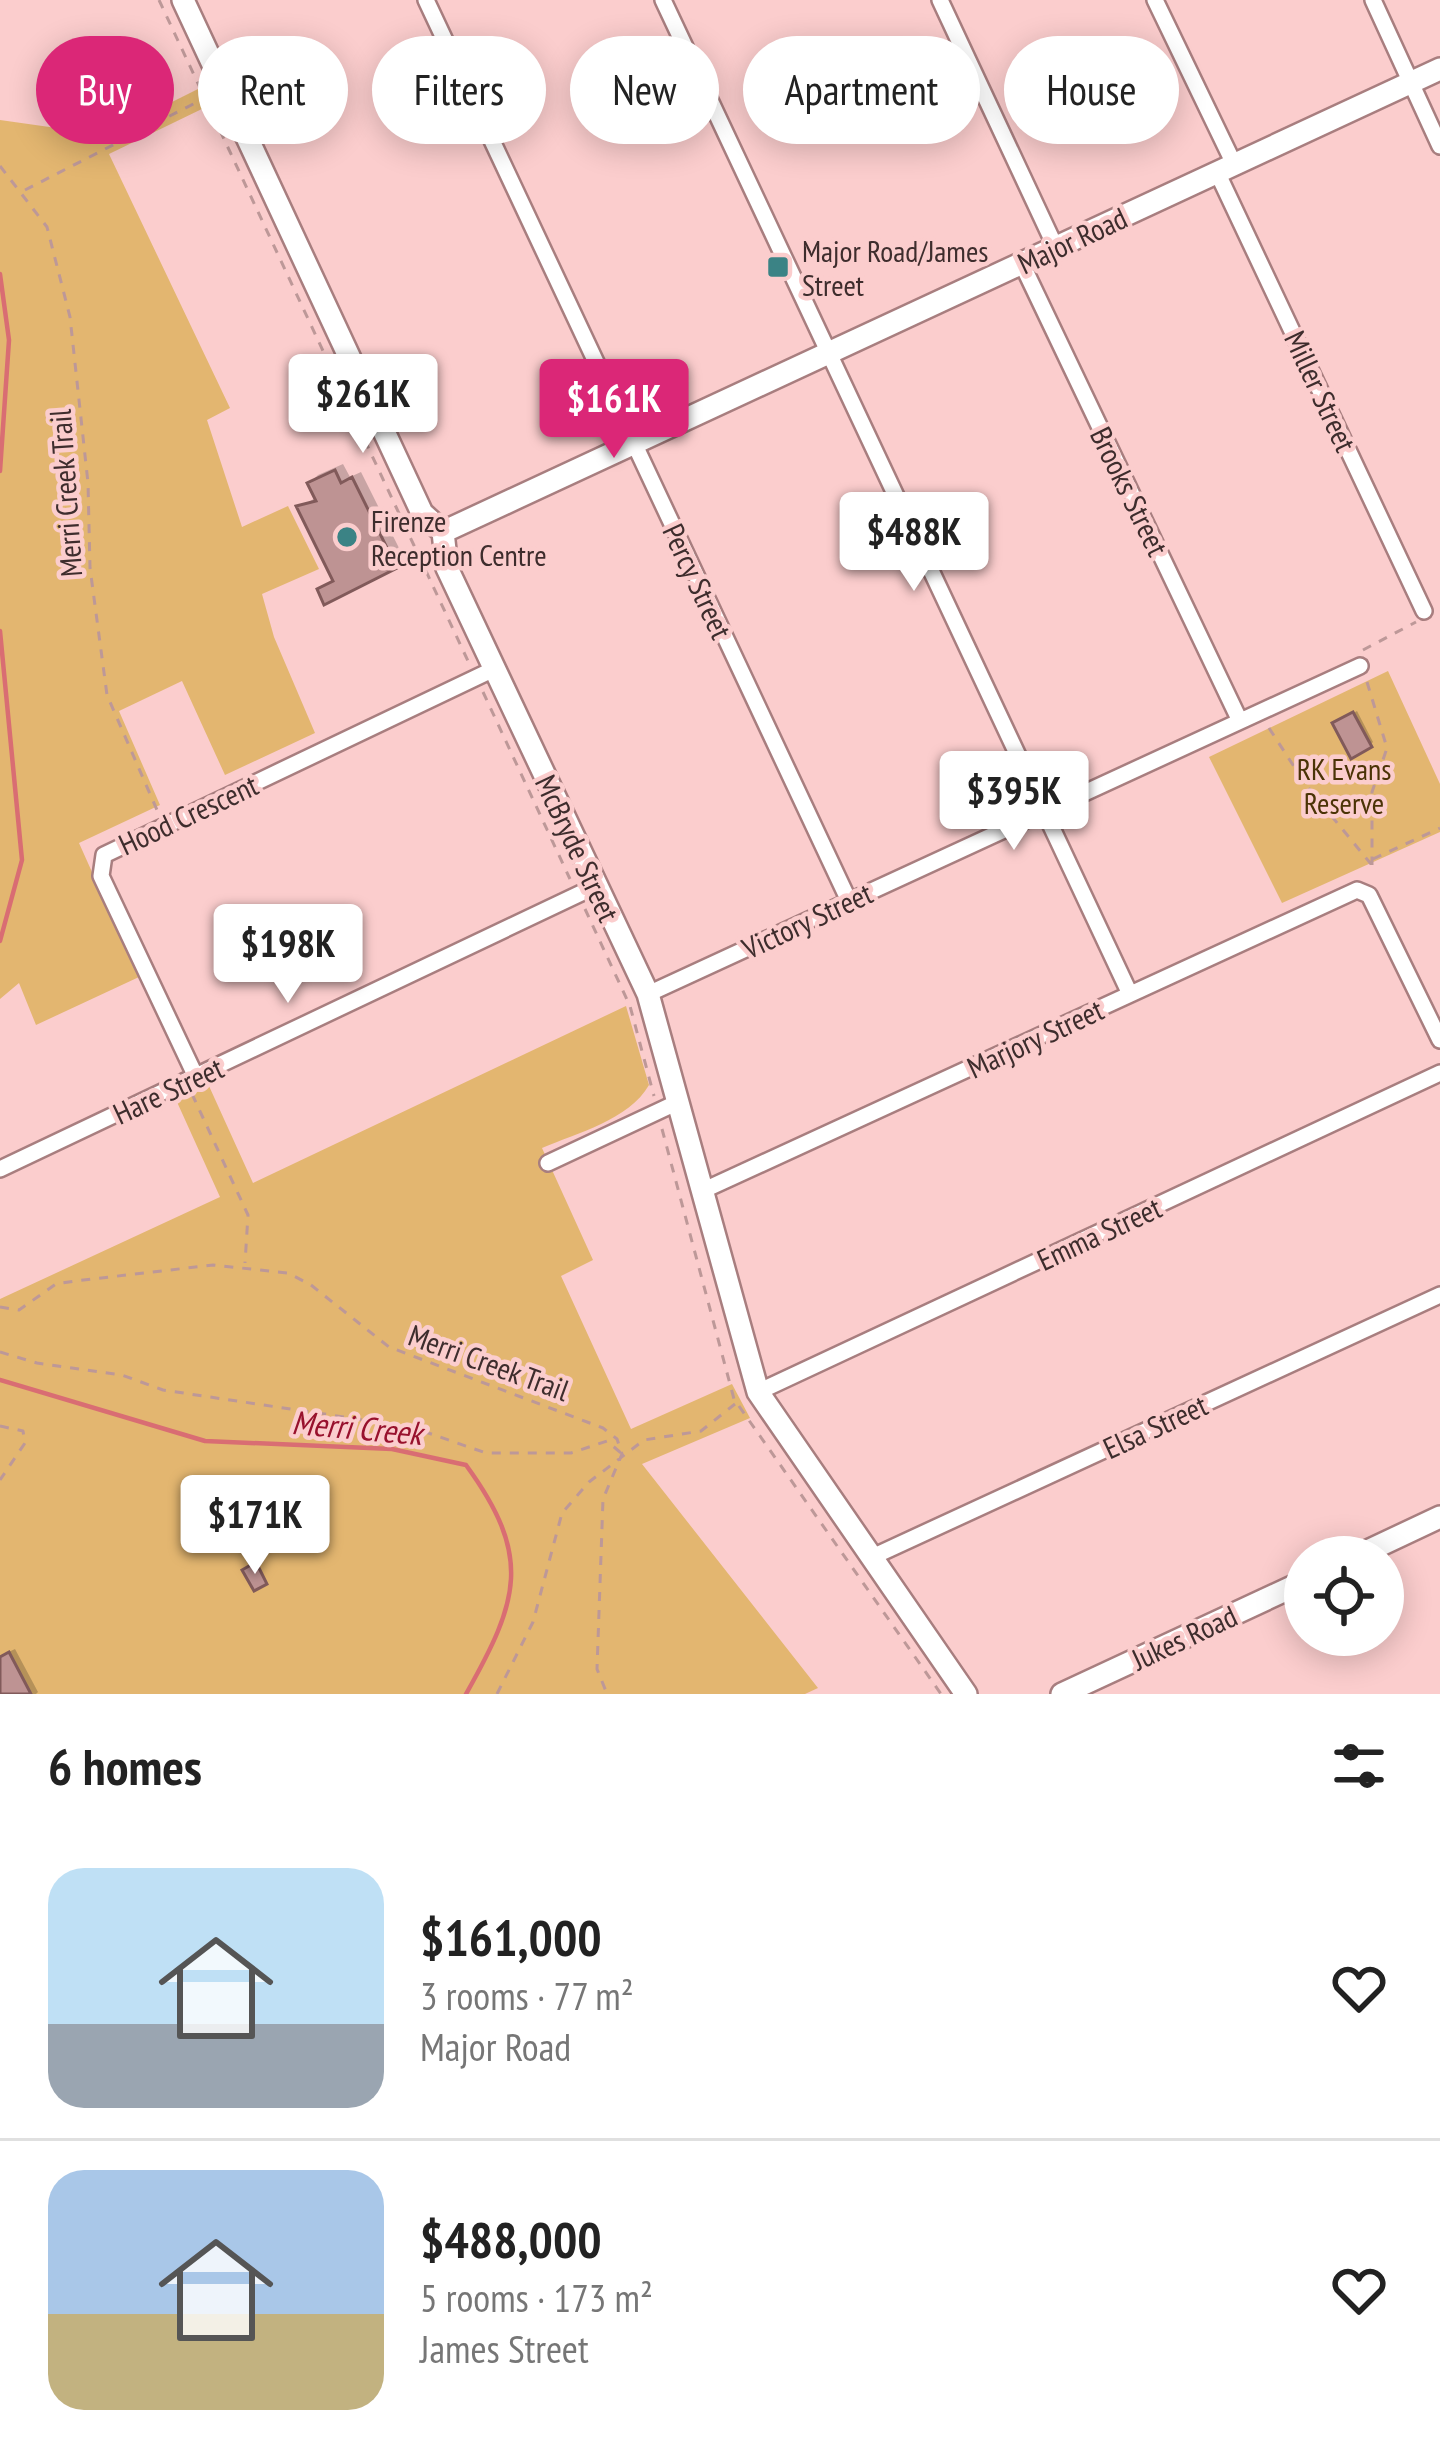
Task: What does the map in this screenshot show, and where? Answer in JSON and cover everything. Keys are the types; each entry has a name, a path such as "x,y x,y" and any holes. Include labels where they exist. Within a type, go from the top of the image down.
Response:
{"street":[{"name":"McBryde Street","path":"183,0 422,513 443,532 447,568 485,673 587,890 648,994 667,1107 702,1191 758,1392 966,1694"},
{"name":"Percy Street","path":"426,0 848,901"},
{"path":"663,0 1130,994"},
{"path":"940,0 1055,246"},
{"name":"Miller Street","path":"1155,0 1426,614"},
{"path":"1373,0 1440,146"},
{"name":"Major Road","path":"443,532 1440,69"},
{"name":"Brooks Street","path":"1022,263 1239,719"},
{"name":"Victory Street","path":"648,994 1360,666"},
{"name":"Hood Crescent","path":"191,1080 100,868 110,850 485,673"},
{"name":"Hare Street","path":"0,1169 587,890"},
{"name":"Marjory Street","path":"702,1191 1344,893 1370,895 1440,1040"},
{"name":"Emma Street","path":"758,1392 1440,1073"},
{"path":"548,1163 667,1107"},
{"name":"Elsa Street","path":"870,1558 1440,1295"},
{"path":"1400,1536 1440,1517"},
{"name":"Jukes Road","path":"1062,1694 1284,1590"}],"path":[{"path":"158,0 198,83"},
{"path":"23,190 198,102"},
{"path":"227,144 587,890 667,1107 736,1403 941,1694"},
{"name":"Merri Creek Trail","path":"0,166 47,226 70,317 88,483 90,568 106,695 164,823"},
{"path":"1259,710 1306,785 1372,865 1372,792 1387,736 1360,666 1364,646 1426,614"},
{"path":"1372,860 1440,828"},
{"path":"191,1080 248,1215 244,1266"},
{"name":"Merri Creek Trail","path":"0,1307 19,1310 56,1284 244,1266 289,1273 311,1285 389,1348 603,1428 617,1439 622,1454"},
{"path":"0,1352 122,1375 180,1394 411,1427 486,1453 571,1453 608,1441 622,1454"},
{"path":"497,1694 533,1622 562,1513 622,1454 644,1440 701,1431 758,1392"},
{"path":"0,1426 23,1431 25,1442 0,1480"},
{"path":"607,1694 597,1669 603,1499 622,1454"}],"green space":[{"path":"198,89 198,111 174,123 174,101"},
{"path":"0,120 36,125 36,144 130,144 109,154 230,408 207,420 242,527 288,506 319,569 262,594 274,637 315,733 225,775 182,681 119,711 160,805 79,843 139,977 36,1025 19,983 0,999"},
{"name":"RK Evans Reserve","path":"1388,671 1440,784 1440,832 1282,903 1209,757"},
{"path":"626,1006 649,1085 616,1116 542,1148 593,1260 561,1276 631,1429 732,1384 750,1418 642,1464 818,1688 805,1694 0,1694 0,1299 220,1197 177,1102 209,1086 253,1183"}],"building":[{"name":"Firenze Reception Centre","path":"335,470 341,483 352,477 397,568 324,605 317,589 333,581 296,506 316,501 307,483"},
{"path":"1353,712 1372,747 1351,759 1332,723"},
{"path":"256,1562 267,1584 254,1591 242,1570"},
{"path":"9,1652 31,1694 0,1694 0,1657"}],"waterway":[{"name":"Merri Creek","path":"0,274 9,340 0,471"},
{"name":"Merri Creek","path":"0,631 22,860 0,941"},
{"name":"Merri Creek","path":"0,1380 205,1441 392,1449 466,1465 502,1526 511,1579 498,1632 466,1694"}],"place":[{"name":"Major Road/James Street","path":"778,267"},
{"name":"Firenze Reception Centre","path":"347,537"}]}
